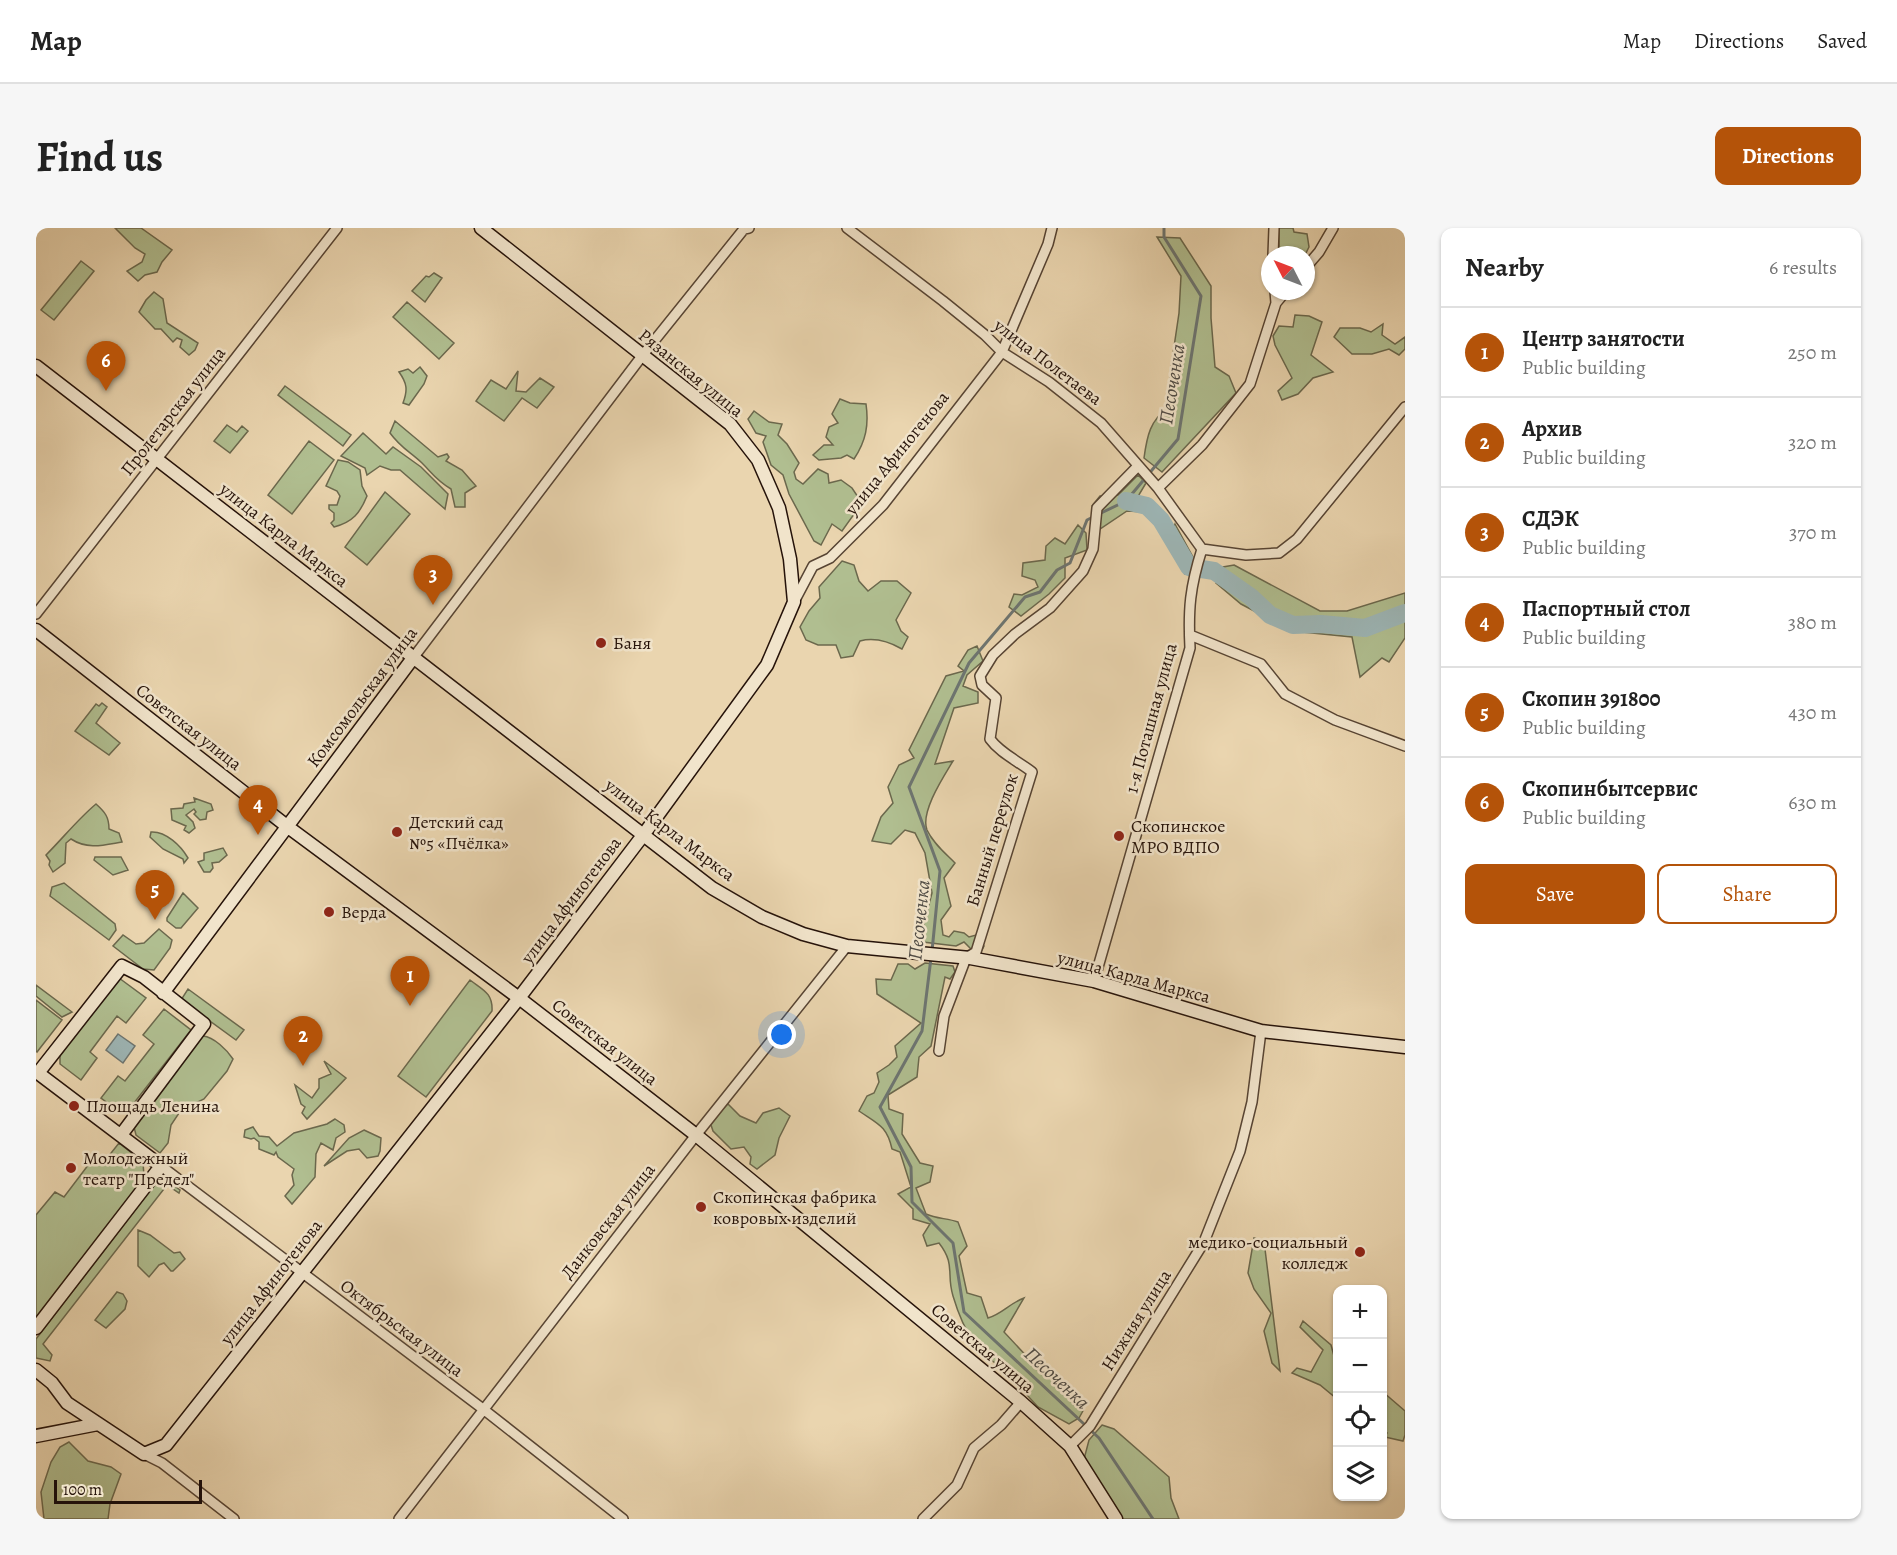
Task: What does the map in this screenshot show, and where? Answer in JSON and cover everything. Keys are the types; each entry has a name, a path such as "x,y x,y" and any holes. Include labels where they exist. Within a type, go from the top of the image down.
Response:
{"street":[{"name":"Пролетарская улица","path":"36,614 337,228"},
{"name":"Рязанская улица","path":"481,228 730,424 758,460 779,508 790,559 794,602"},
{"name":"Комсомольская улица","path":"163,993 642,356 746,228"},
{"name":"улица Полетаева","path":"847,228 968,321 1002,352 1049,382 1101,423 1158,488 1202,549"},
{"name":"улица Афиногенова","path":"144,1454 166,1445 519,998 645,834 767,665 794,602 813,566 830,558 883,505 1002,352 1041,262 1052,228"},
{"path":"1273,246 1274,228"},
{"path":"1315,257 1333,228"},
{"path":"1158,488 1202,445 1250,384 1278,300"},
{"name":"улица Карла Маркса","path":"36,366 712,888 762,917 803,934 847,946 966,958 1094,981 1262,1031 1405,1047"},
{"path":"1202,549 1246,555 1279,553 1297,539 1405,407"},
{"name":"Банный переулок","path":"939,1051 944,1016 966,958 976,952 1032,771 997,749 990,739 996,698 982,685 980,676 993,655 1015,634 1050,608 1083,571 1093,549 1097,507 1138,466"},
{"name":"1-я Поташная улица","path":"1094,981 1190,648 1189,614 1192,579 1202,549"},
{"name":"Советская улица","path":"36,630 288,827 519,998 696,1135 1021,1402 1070,1446 1116,1519"},
{"path":"1190,635 1261,664 1285,694 1335,720 1405,746"},
{"name":"Данковская улица","path":"399,1519 696,1135 847,946"},
{"path":"36,1328 161,1166 37,1072 122,966 144,977 204,1024 121,1135"},
{"name":"Нижняя улица","path":"1070,1446 1090,1426 1204,1242 1240,1151 1252,1102 1262,1031"},
{"name":"Октябрьская улица","path":"161,1166 301,1274 483,1409 623,1519"},
{"path":"36,1370 52,1383 67,1402 144,1454 162,1463 234,1519"},
{"path":"923,1519 957,1485 974,1448 1002,1425 1021,1402"},
{"path":"36,1436 98,1424"}],"green space":[{"path":"115,228 141,228 172,250 157,272 145,275 138,281 127,271 142,262 145,254 135,248"},
{"path":"1279,228 1293,228 1294,232 1307,234 1309,246 1279,246"},
{"path":"1157,237 1180,238 1211,286 1215,367 1229,376 1236,393 1162,472 1144,458 1150,429 1169,407 1170,374 1179,313 1181,276"},
{"path":"81,261 94,271 54,320 41,310"},
{"path":"434,273 442,278 425,302 412,291 426,276 429,277"},
{"path":"154,292 163,299 167,323 198,343 189,355 180,347 182,340 177,338 173,342 161,329 155,329 139,312"},
{"path":"407,302 454,343 439,359 393,317"},
{"path":"1295,315 1309,316 1322,322 1311,355 1333,372 1313,378 1298,394 1282,400 1278,391 1292,378 1275,345 1273,336 1279,326 1293,327"},
{"path":"1383,324 1382,335 1395,344 1405,337 1405,349 1399,355 1389,349 1372,354 1352,354 1334,337 1340,328 1360,328 1371,332"},
{"path":"420,367 427,376 424,384 409,405 403,403 406,387 399,372 408,369 413,373"},
{"path":"518,371 516,391 526,392 540,378 554,387 537,408 522,398 504,421 476,401 491,380 506,389"},
{"path":"285,386 351,435 343,446 278,395"},
{"path":"840,399 850,403 866,404 867,426 864,439 854,459 847,455 841,458 819,460 813,455 824,445 833,445 826,437 829,427 838,423 832,414"},
{"path":"754,411 769,422 782,424 778,435 787,444 799,463 794,472 796,479 803,484 818,469 828,474 829,483 841,480 852,488 862,503 842,531 832,524 821,545 814,541 789,494 783,475 771,465 763,442 766,436 756,433 748,419"},
{"path":"395,421 438,457 447,454 449,457 446,461 462,470 476,486 465,493 465,507 455,507 451,489 438,480 394,438 390,433"},
{"path":"227,425 237,432 242,426 248,431 230,453 214,441"},
{"path":"363,433 386,454 393,447 421,467 448,494 445,509 400,470 380,466 367,475 365,468 341,456"},
{"path":"309,441 334,460 292,514 268,495"},
{"path":"338,460 348,462 360,470 362,486 367,496 355,516 334,527 331,523 334,520 334,513 329,509 329,505 337,505 340,496 337,491 326,486"},
{"path":"1138,475 1146,483 1137,498 1147,501 1168,522 1161,529 1145,512 1127,511 1100,529 1092,506 1100,496 1118,495"},
{"path":"385,492 410,514 367,565 345,547"},
{"path":"1175,524 1193,557 1190,571 1185,574 1168,541"},
{"path":"1078,525 1086,533 1087,550 1065,558 1065,578 1021,616 1009,607 1014,594 1022,595 1038,587 1035,580 1022,576 1023,563 1045,560 1046,546 1055,538 1065,544"},
{"path":"842,561 854,565 859,581 868,591 881,581 897,581 911,593 896,620 901,631 908,637 902,649 881,640 871,639 860,641 853,656 841,658 836,645 818,645 806,640 800,627 820,598 819,587"},
{"path":"1234,565 1320,611 1347,611 1405,593 1405,638 1389,662 1382,658 1360,677 1352,637 1292,631 1241,604 1216,583 1223,567"},
{"path":"977,646 983,661 967,675 963,686 978,692 978,703 954,708 935,764 953,761 934,794 926,822 932,839 955,863 944,878 951,906 941,920 943,935 949,937 954,931 964,933 969,937 976,935 984,946 982,950 971,949 964,942 956,946 923,942 924,923 932,893 925,853 915,833 905,830 891,844 872,841 881,817 893,803 888,787 899,765 914,758 909,750 946,676 964,671 958,666 968,650"},
{"path":"102,703 107,707 96,723 120,743 109,755 75,731 96,704 99,706"},
{"path":"194,798 211,804 213,810 207,812 206,819 200,820 194,814 196,812 194,809 186,815 195,828 189,833 184,830 186,826 172,820 171,809 183,808 184,804 195,802"},
{"path":"96,804 106,815 109,829 119,833 122,842 90,846 71,839 66,843 65,863 53,872 46,855"},
{"path":"151,832 162,834 177,844 188,858 184,863 183,859 163,849 150,837"},
{"path":"223,848 227,855 219,862 212,863 213,868 210,872 204,872 198,862 204,860 204,853"},
{"path":"95,857 121,857 128,870 113,875 94,860"},
{"path":"64,883 115,924 116,930 109,940 50,896 52,887"},
{"path":"183,893 198,908 181,928 176,928 167,921 167,918"},
{"path":"159,929 172,940 170,948 154,970 143,969 113,946 123,935 136,944 144,943"},
{"path":"925,963 953,966 955,972 950,979 945,977 931,1046 919,1057 917,1077 888,1095 889,1109 903,1114 902,1134 920,1163 933,1166 930,1182 916,1188 926,1214 958,1222 967,1246 959,1256 967,1293 981,1297 988,1318 1024,1298 1004,1332 1032,1362 1049,1373 1061,1385 1074,1405 1084,1409 1079,1418 1069,1424 1038,1407 1016,1383 1016,1372 992,1361 968,1333 957,1309 951,1288 949,1263 944,1251 939,1243 927,1246 923,1235 930,1224 913,1219 913,1209 898,1194 911,1187 900,1152 892,1149 881,1126 859,1111 867,1096 874,1093 879,1082 877,1073 897,1057 895,1046 921,1023 877,994 876,979 891,980 898,964 908,964 915,969"},
{"path":"119,978 146,998 126,1023 117,1016 90,1052 97,1058 81,1080 60,1064 60,1055"},
{"path":"470,980 489,996 492,1011 426,1097 398,1076"},
{"path":"36,985 72,1012 62,1017 36,996"},
{"path":"188,989 244,1030 236,1040 181,1000"},
{"path":"36,1000 62,1020 37,1052 36,1051"},
{"path":"164,1009 191,1030 127,1112 121,1113 101,1098 118,1076 125,1081 154,1044 143,1035"},
{"path":"203,1036 220,1044 233,1059 227,1071 204,1099 181,1110 171,1125 168,1143 160,1153 136,1135 134,1127 197,1040"},
{"path":"324,1061 346,1078 307,1119 302,1113 305,1107 301,1104 295,1085 312,1098 319,1088 319,1079 331,1074"},
{"path":"728,1104 740,1116 756,1123 763,1113 779,1108 790,1116 779,1138 775,1155 757,1169 750,1164 751,1157 744,1147 731,1149 713,1131 711,1125 715,1115"},
{"path":"335,1119 344,1125 345,1132 336,1138 333,1150 321,1143 316,1154 315,1177 292,1204 285,1196 294,1185 292,1175 294,1169 278,1157 276,1152 274,1155 259,1149 259,1142 254,1138 244,1137 245,1130 253,1127 259,1136 269,1137 277,1146 294,1133 327,1124"},
{"path":"364,1130 381,1138 378,1156 367,1158 359,1149 347,1151 324,1166 349,1138"},
{"path":"119,1143 143,1162 142,1183 36,1320 36,1215 55,1192 64,1197 95,1156 104,1162"},
{"path":"163,1178 180,1190 179,1193 167,1185 43,1344 52,1355 50,1361 36,1358 36,1339 158,1180"},
{"path":"138,1230 150,1235 174,1253 180,1252 185,1259 173,1271 164,1263 159,1265 149,1277 138,1266"},
{"path":"1254,1238 1264,1241 1280,1371 1272,1363 1264,1331 1271,1313 1254,1289 1248,1273"},
{"path":"117,1292 123,1294 127,1301 125,1309 106,1328 95,1320"},
{"path":"1303,1321 1331,1345 1333,1396 1320,1385 1292,1373 1297,1368 1311,1372 1323,1350 1300,1327"},
{"path":"1387,1395 1405,1411 1403,1441 1387,1437"},
{"path":"1102,1425 1114,1429 1169,1477 1171,1498 1179,1519 1122,1519 1084,1459 1089,1440"},
{"path":"69,1442 88,1461 111,1467 121,1474 110,1504 108,1519 44,1519 41,1492 51,1462 60,1447"}],"water":[{"path":"118,1034 135,1046 123,1063 106,1050"}],"waterway":[{"name":"Песоченка","path":"1099,514 1126,501 1178,439 1201,296 1164,237 1164,228"},
{"path":"1126,501 1147,506 1161,520 1189,567 1214,571 1251,597 1270,615 1293,625 1321,624 1365,628 1405,613"},
{"name":"Песоченка","path":"932,951 940,871 909,787 969,663 1025,597 1040,592 1057,570 1070,563 1087,520 1093,517"},
{"name":"Песоченка","path":"931,958 922,1031 880,1107 911,1167 912,1202 953,1243 964,1312 1099,1438 1153,1519"}],"place":[{"name":"Скопинбытсервис","path":"106,391"},
{"name":"СДЭК","path":"433,605"},
{"name":"Баня","path":"601,643"},
{"name":"Детский сад №5 «Пчёлка»","path":"397,832"},
{"name":"Паспортный стол","path":"258,835"},
{"name":"Скопинское МРО ВДПО","path":"1119,836"},
{"name":"Верда","path":"329,912"},
{"name":"Скопин 391800","path":"155,920"},
{"name":"Центр занятости","path":"410,1006"},
{"name":"Архив","path":"303,1066"},
{"name":"Площадь Ленина","path":"74,1106"},
{"name":"Молодежный театр \"Предел\"","path":"71,1168"},
{"name":"Скопинская фабрика ковровых изделий","path":"701,1207"},
{"name":"медико-социальный колледж","path":"1360,1252"}]}
